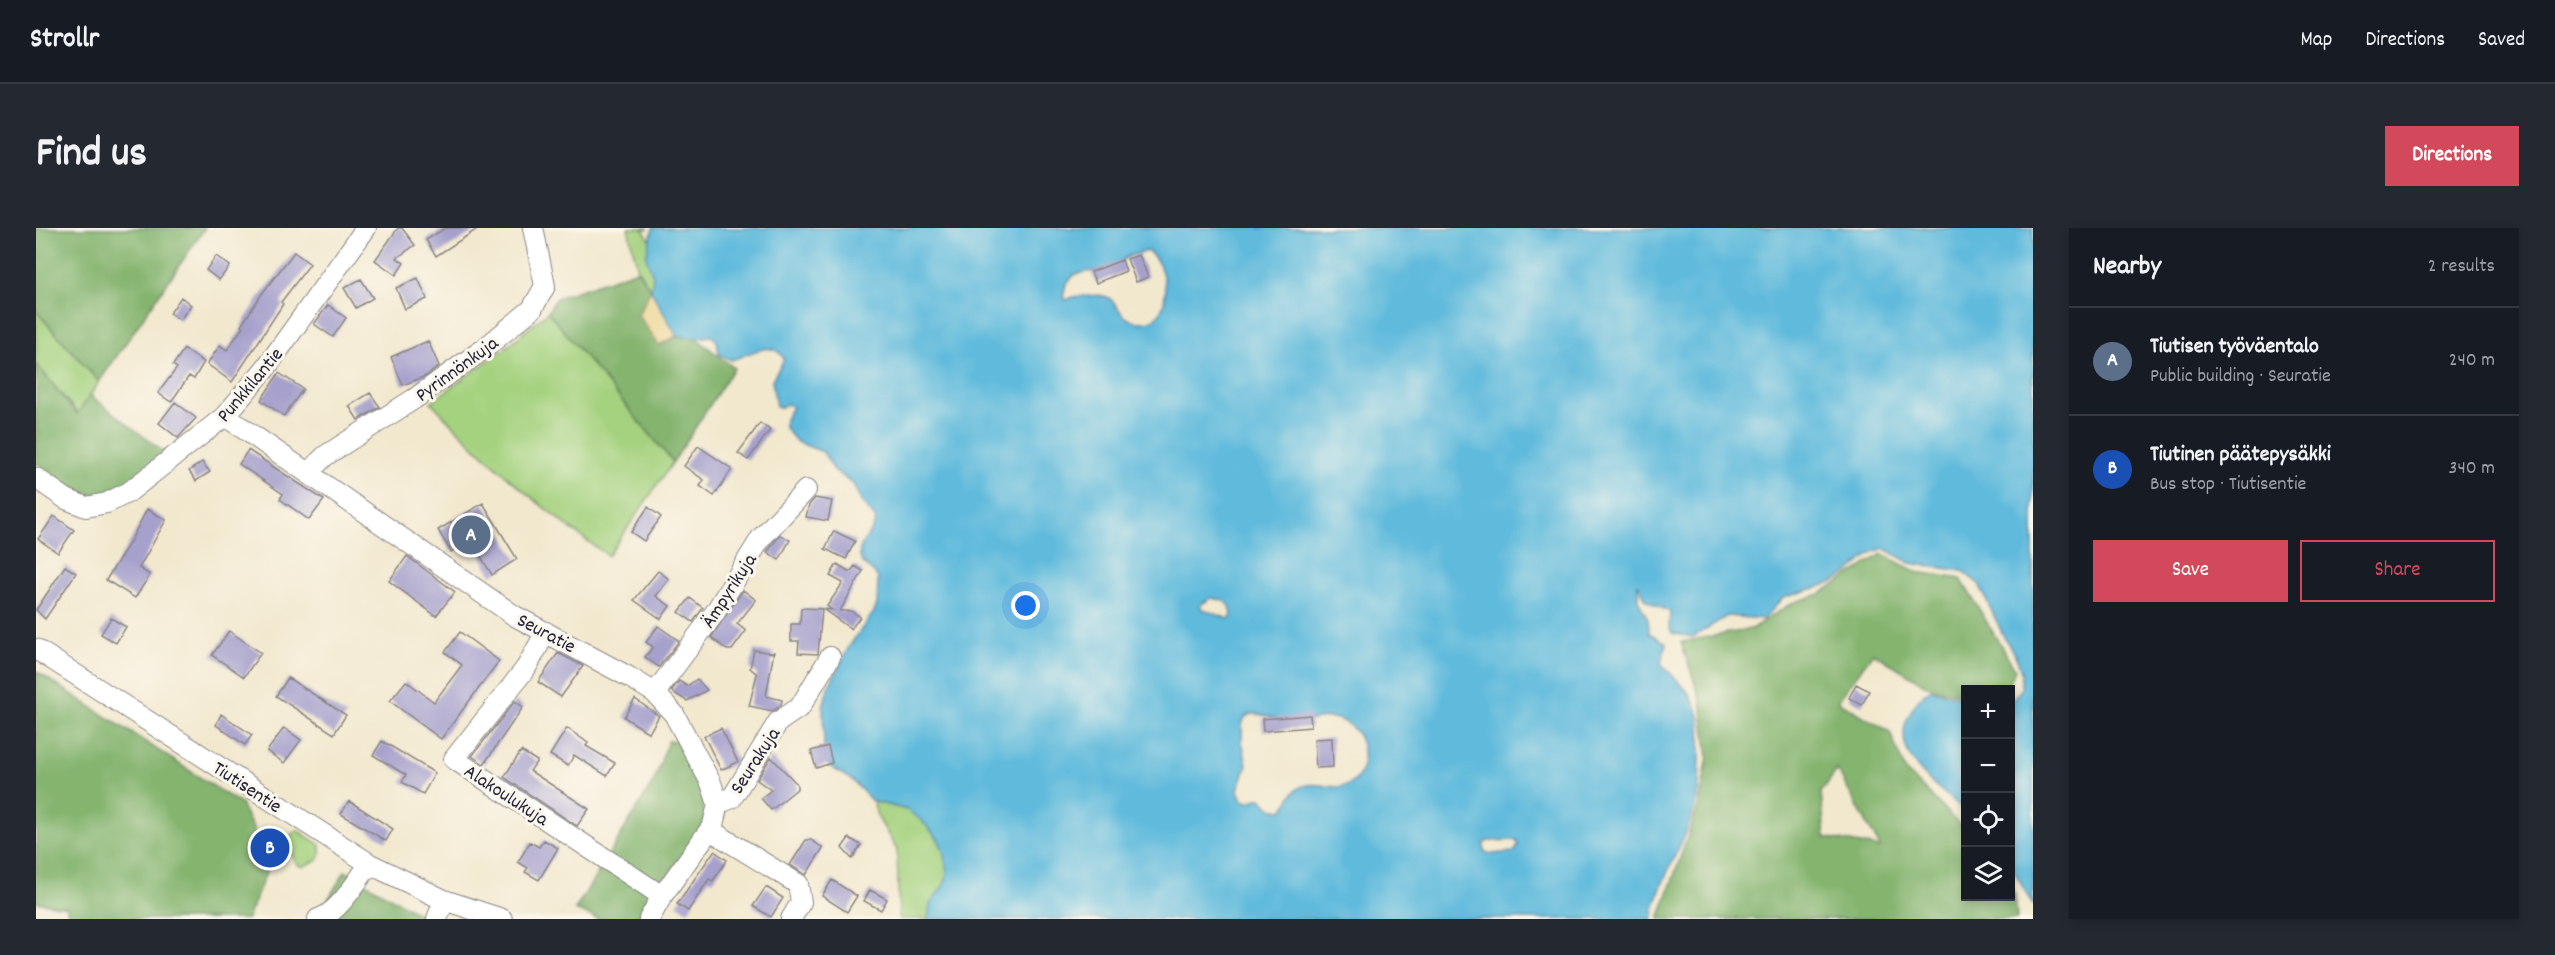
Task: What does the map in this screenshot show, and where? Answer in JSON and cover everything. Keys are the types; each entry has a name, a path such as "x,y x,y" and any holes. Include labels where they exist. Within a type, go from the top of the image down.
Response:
{"street":[{"name":"Punkkilantie","path":"36,478 66,499 86,507 107,503 129,492 225,416 265,369 366,228"},
{"name":"Pyrinnönkuja","path":"308,473 325,456 414,399 485,348 532,309 545,286 533,228"},
{"name":"Seuratie","path":"225,416 515,616 655,693 674,714 711,783 718,804"},
{"name":"Ämpyrikuja","path":"655,693 714,614 761,538 806,490"},
{"name":"Alakoulukuja","path":"546,632 526,668 454,759 662,896"},
{"name":"Tiutisentie","path":"36,649 441,910 502,919"},
{"name":"Seurakuja","path":"718,804 732,798 778,722 800,707 830,657"},
{"path":"648,919 710,830 716,817 718,804"},
{"path":"710,830 798,884 801,902 790,919"},
{"path":"318,919 337,906 369,864"}],"green space":[{"path":"36,228 205,228 99,382 36,311"},
{"path":"628,228 649,228 643,230 678,277 651,290 638,270"},
{"path":"638,270 651,290 638,315 660,345 677,336 696,338 734,368 673,462 548,312 556,298"},
{"path":"36,311 99,382 78,414 36,364"},
{"path":"548,312 673,462 608,556 515,483 431,402 504,349"},
{"path":"36,364 77,414 90,395 165,453 137,478 115,491 92,495 79,492 62,483 36,463"},
{"path":"1882,554 1917,572 1961,579 2015,669 2009,685 1961,685 1961,694 1931,688 1873,653 1838,701 1890,732 1905,770 1961,826 1961,901 2015,901 2015,895 2017,919 1659,919 1700,801 1708,757 1701,701 1681,642 1751,629 1792,603 1820,594","holes":["1837,770 1880,848 1825,837 1821,792"]},
{"path":"36,671 241,804 270,863 247,919 68,919 67,907 36,902"},
{"path":"677,740 703,793 704,825 636,919 598,919 575,910 655,779 668,741"},
{"path":"871,792 929,805 966,881 956,919 899,919 897,850 877,816"},
{"path":"297,830 320,845 321,852 318,860 302,867 297,864 284,841"},
{"path":"345,871 428,919 313,919 320,913"}],"sand":[{"path":"651,290 677,336 659,345 638,315"}],"water":[{"path":"653,228 2033,228 2033,906 2015,872 2015,698 2021,689 2021,672 2017,659 1979,584 1962,571 1910,563 1884,548 1871,553 1848,573 1831,583 1783,598 1763,619 1727,616 1693,637 1672,633 1669,625 1670,612 1646,600 1638,583 1638,600 1648,619 1649,633 1667,643 1661,663 1692,698 1699,716 1700,728 1699,782 1695,808 1665,879 1652,919 928,919 930,904 944,885 947,876 945,855 938,839 922,821 907,810 872,801 852,780 828,764 824,746 823,707 828,688 850,645 874,612 877,604 878,578 862,562 860,554 862,544 876,519 861,501 853,484 834,470 823,452 797,442 785,428 785,419 792,407 788,404 779,408 776,406 772,380 784,360 780,353 767,348 731,360 719,354 717,341 712,336 696,338 677,336 651,291 653,276 646,257","holes":["1147,251 1160,266 1165,290 1160,312 1153,319 1143,322 1129,319 1112,300 1102,295 1077,296 1066,300 1063,297 1066,284 1075,274 1110,268 1129,256","1211,598 1223,600 1230,606 1232,615 1229,619 1202,609 1200,605","1251,714 1296,722 1332,718 1346,723 1360,738 1363,761 1361,773 1346,786 1302,786 1294,792 1284,809 1280,810 1274,809 1261,798 1248,802 1242,800 1238,790 1247,765 1242,741 1242,725 1245,717","1517,840 1518,846 1514,852 1490,854 1484,851 1484,843 1488,841"]},
{"path":"1928,691 1961,697 1961,808 1918,768 1905,743 1904,728 1912,709"}],"building":[{"path":"398,228 402,228 415,245 397,258 404,263 396,275 375,260"},
{"path":"445,228 479,228 436,256 426,240"},
{"path":"294,252 310,264 281,302 283,304 232,382 207,364 220,345 227,350 261,295"},
{"path":"1139,255 1148,277 1136,282 1127,259"},
{"path":"216,256 230,266 219,280 206,270"},
{"path":"1122,260 1126,271 1096,283 1091,272"},
{"path":"418,278 427,299 405,309 396,288"},
{"path":"361,279 373,298 356,308 344,288"},
{"path":"181,297 191,305 180,320 170,313"},
{"path":"328,305 346,318 333,337 314,324"},
{"path":"428,341 439,366 426,376 403,385 391,357"},
{"path":"184,349 204,362 194,379 189,376 171,402 158,393 177,368 173,365"},
{"path":"279,373 303,389 284,416 261,400"},
{"path":"370,393 380,407 358,420 349,406"},
{"path":"175,402 196,418 178,438 159,423"},
{"path":"760,423 770,430 748,460 738,453"},
{"path":"698,446 732,469 714,496 700,486 704,480 684,466"},
{"path":"248,450 324,500 309,520 280,499 283,494 239,464"},
{"path":"202,462 210,472 196,481 189,471"},
{"path":"815,498 832,501 828,521 806,517 809,505"},
{"path":"483,503 517,559 492,575 471,540 451,552 438,530"},
{"path":"648,507 661,517 644,541 631,532"},
{"path":"147,509 166,520 139,568 150,575 135,598 106,580"},
{"path":"54,516 74,530 58,553 38,539"},
{"path":"834,531 855,541 846,559 825,549"},
{"path":"780,535 790,540 779,560 767,552"},
{"path":"407,556 455,592 436,616 389,581"},
{"path":"837,564 850,572 855,566 863,571 840,611 851,611 860,617 851,629 823,609 832,610 827,606 843,583 830,576"},
{"path":"65,566 76,573 45,619 36,610"},
{"path":"658,571 669,579 656,596 670,606 661,619 634,600"},
{"path":"743,590 756,600 737,624 746,631 732,650 727,650 711,637"},
{"path":"690,598 703,608 693,622 679,612"},
{"path":"801,608 822,609 818,654 798,653 799,641 791,641 791,624 800,624"},
{"path":"111,618 126,627 116,643 101,634"},
{"path":"658,626 679,641 659,667 645,657 653,647 646,642"},
{"path":"229,631 261,653 244,677 212,655"},
{"path":"460,632 499,661 441,739 390,701 406,681 434,702 462,665 445,652"},
{"path":"754,650 773,653 774,651 766,696 782,700 781,705 773,711 749,706 757,674 750,668"},
{"path":"558,653 583,666 561,697 538,682"},
{"path":"288,678 346,715 334,734 276,696"},
{"path":"697,679 707,690 687,701 671,691 679,681 687,686"},
{"path":"1856,684 1869,691 1862,705 1849,698"},
{"path":"635,699 659,716 649,733 624,717"},
{"path":"515,701 523,707 484,764 472,756"},
{"path":"221,714 252,735 245,745 216,725"},
{"path":"1310,715 1311,727 1263,731 1262,719"},
{"path":"284,728 301,740 284,763 267,751"},
{"path":"567,728 588,743 586,746 615,763 607,776 574,755 568,766 550,755"},
{"path":"721,728 738,762 721,770 704,736"},
{"path":"1332,738 1333,767 1316,768 1314,739"},
{"path":"382,741 435,773 423,794 402,782 406,775 373,755"},
{"path":"828,746 832,763 816,768 811,751"},
{"path":"521,751 537,761 530,771 589,809 577,826 504,777"},
{"path":"771,757 797,784 797,789 771,810 761,798 771,790 757,780"},
{"path":"349,801 393,829 386,841 341,814"},
{"path":"849,838 861,845 852,859 842,848"},
{"path":"544,840 558,848 539,880 525,872 528,868 518,862 530,842 539,847"},
{"path":"806,840 811,840 823,848 806,875 790,865"},
{"path":"714,851 727,860 713,881 709,879 688,911 677,904"},
{"path":"832,880 857,896 847,912 822,896"},
{"path":"766,887 783,898 771,917 753,906"},
{"path":"870,890 887,899 881,910 864,901"}],"place":[{"name":"Tiutisen työväentalo","path":"471,535"},
{"name":"Tiutinen päätepysäkki","path":"270,848"}]}
